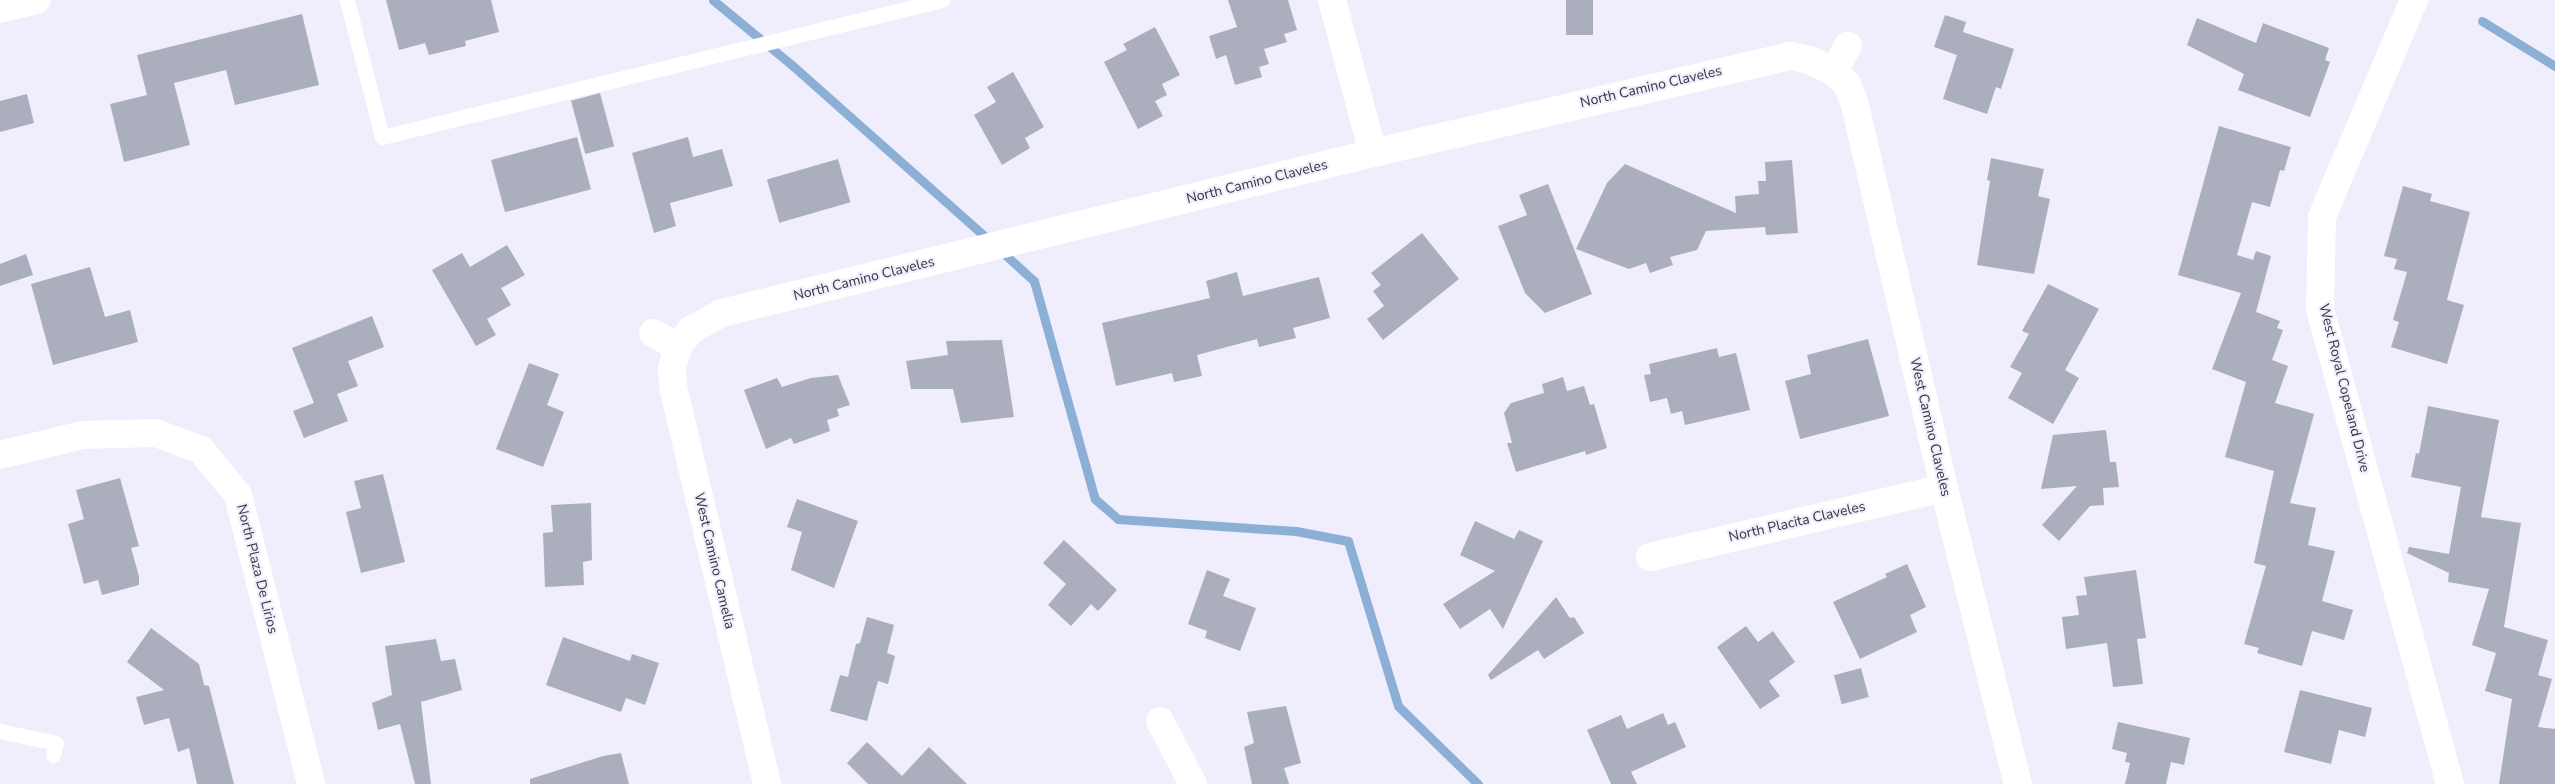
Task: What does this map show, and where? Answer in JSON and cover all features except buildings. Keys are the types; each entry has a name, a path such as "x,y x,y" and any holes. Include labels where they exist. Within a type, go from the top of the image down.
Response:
{"street":[{"path":"0,9 37,0"},
{"path":"1332,0 1373,153"},
{"name":"West Royal Copeland Drive","path":"2414,0 2322,217 2320,309 2450,784"},
{"path":"1836,73 1848,46"},
{"name":"North Camino Claveles","path":"680,343 691,330 722,314 1373,153 1777,58 1791,56 1810,60 1836,73"},
{"name":"West Camino Claveles","path":"1836,73 1847,84 1854,101 1944,488 2018,784"},
{"path":"653,333 680,343"},
{"name":"West Camino Camelia","path":"680,343 672,368 673,386 767,784"},
{"name":"North Plaza De Lirios","path":"0,455 83,435 147,433 156,433 201,450 238,494 311,784"},
{"name":"North Placita Claveles","path":"1650,557 1944,488"},
{"path":"1160,721 1193,784"}],"lane":[{"path":"348,0 382,137 942,0"},
{"path":"0,730 56,744 53,755"}],"waterway":[{"path":"713,0 793,66 990,241"},
{"path":"2482,21 2555,66"},
{"path":"1000,250 1034,281 1095,499 1118,519 1296,531 1348,541 1398,706 1478,784"}]}
